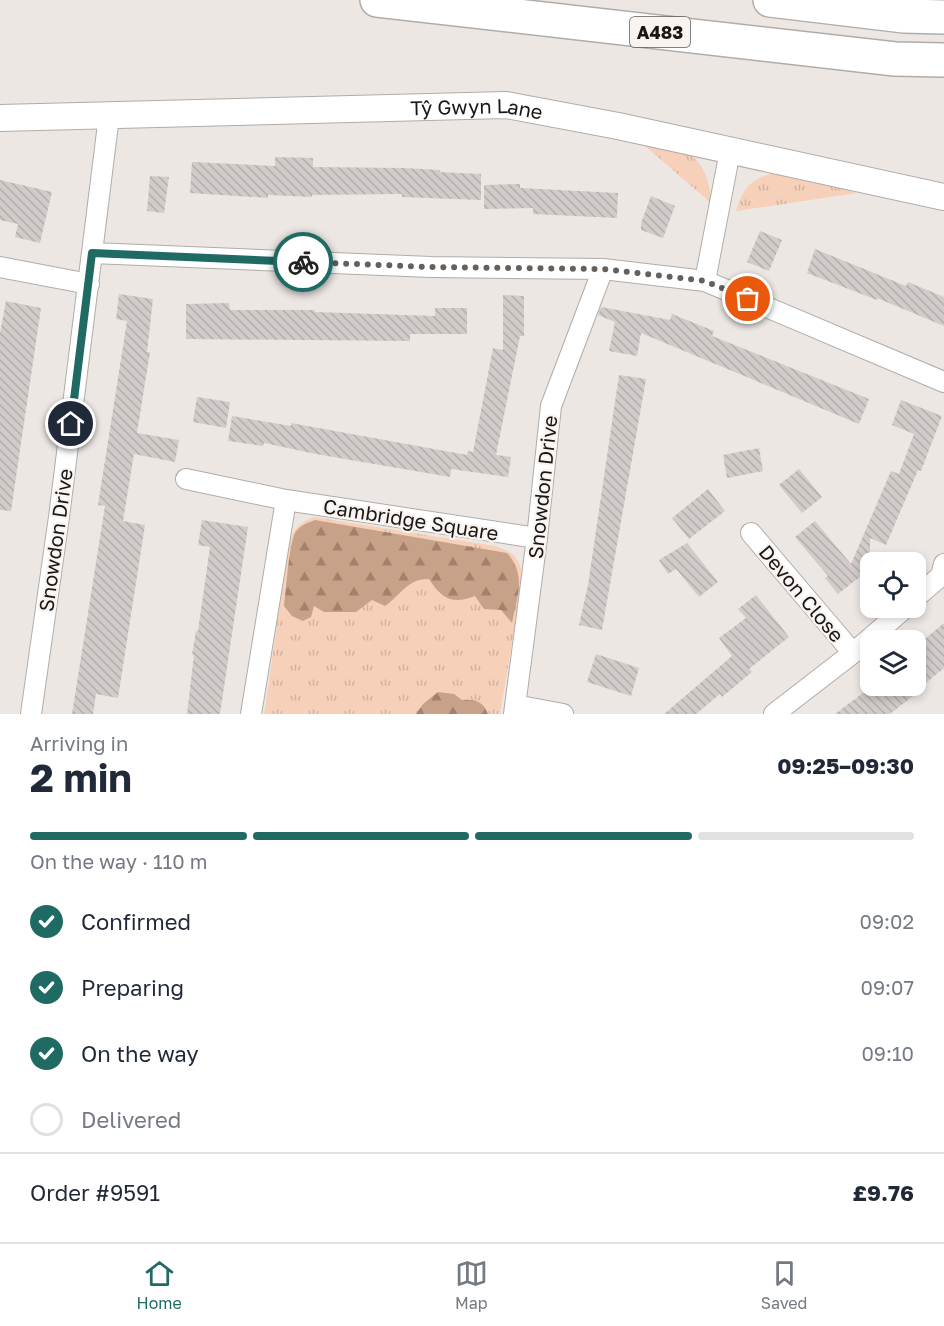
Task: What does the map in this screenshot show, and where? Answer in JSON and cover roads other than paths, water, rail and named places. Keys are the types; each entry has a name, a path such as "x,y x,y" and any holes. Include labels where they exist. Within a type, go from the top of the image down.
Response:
{"highway":[{"name":"A483","path":"376,0 895,59 944,60"},
{"path":"770,0 904,16 944,17"}],"street":[{"name":"Tŷ Gwyn Lane","path":"0,118 506,105 730,150 944,197"},
{"name":"Snowdon Drive","path":"31,714 59,517 109,116"},
{"path":"705,281 730,150"},
{"path":"92,253 431,267 603,269 705,281 944,382"},
{"path":"0,267 89,284"},
{"name":"Snowdon Drive","path":"514,710 537,538 551,406 603,269"},
{"name":"Cambridge Square","path":"186,479 286,500 537,538"},
{"path":"251,714 286,500"},
{"name":"Devon Close","path":"751,533 853,653"},
{"path":"926,589 941,576 944,564"},
{"path":"774,714 853,653 893,618"},
{"path":"514,710 563,714"}]}
